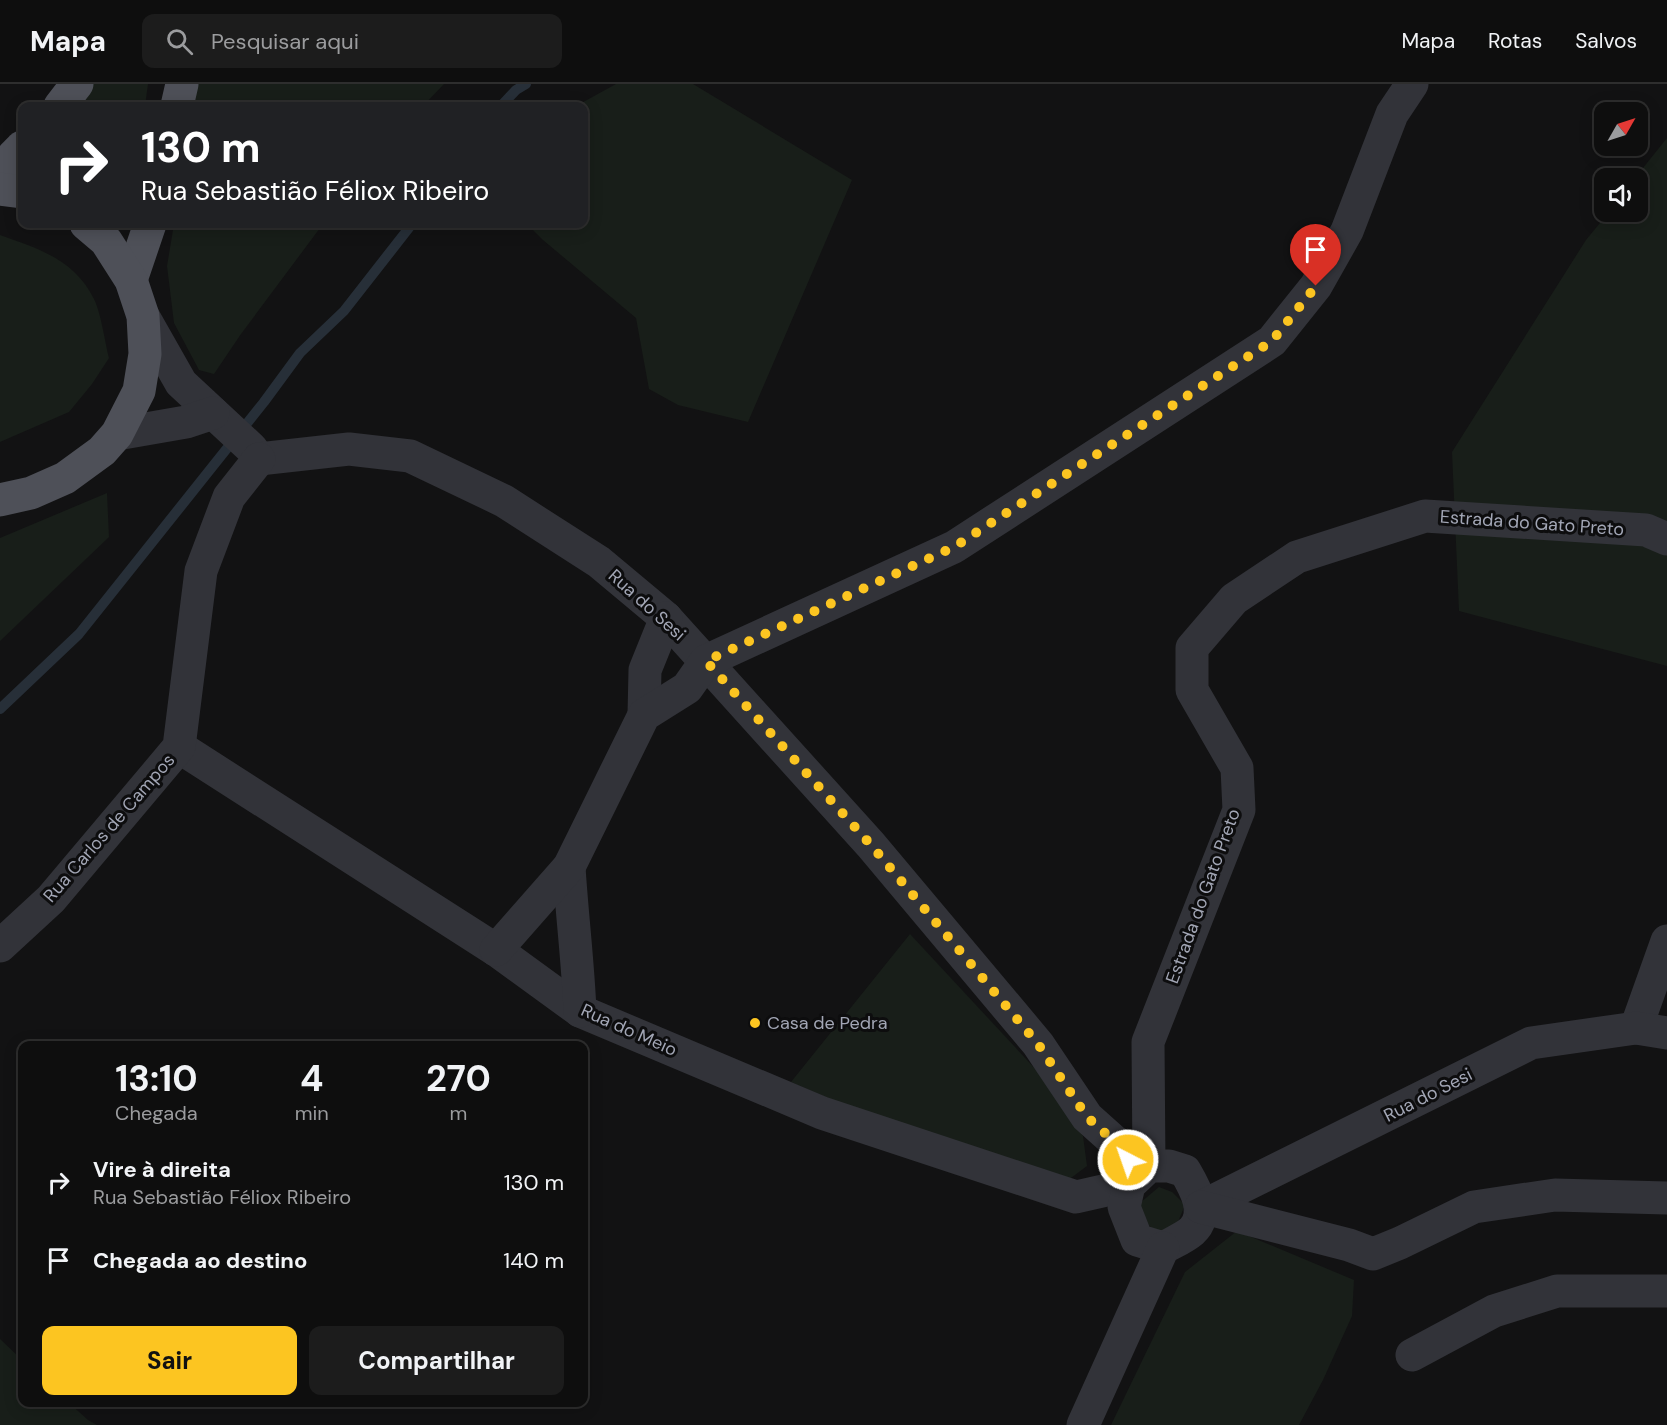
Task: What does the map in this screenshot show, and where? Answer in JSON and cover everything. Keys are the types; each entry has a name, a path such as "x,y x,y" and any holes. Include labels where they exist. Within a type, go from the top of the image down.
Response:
{"main road":[{"path":"63,102 77,84"},
{"path":"178,102 182,84"},
{"path":"0,169 18,151"},
{"path":"0,189 18,191"},
{"path":"0,500 31,493 65,478 102,451 117,434 139,391 145,354 143,316 131,280 106,241 91,228"},
{"path":"131,280 149,228"}],"street":[{"path":"644,715 687,688 706,661 954,547 1272,341 1316,286 1347,231 1392,114 1412,84"},
{"path":"143,316 181,383 255,454"},
{"path":"117,434 217,417"},
{"name":"Rua do Sesi","path":"255,454 349,450 410,456 514,507 599,562 666,618 871,845 1038,1044 1087,1117 1116,1143 1139,1176"},
{"name":"Rua Carlos de Campos","path":"0,946 51,898 180,747 201,571 229,496 255,454"},
{"name":"Estrada do Gato Preto","path":"1139,1176 1148,1042 1239,810 1237,768 1192,690 1192,648 1234,599 1297,557 1425,516 1646,530 1667,539"},
{"path":"496,950 569,867 644,715 645,670 666,618"},
{"name":"Rua do Meio","path":"180,747 496,950 580,1011 822,1113 1076,1197 1139,1176"},
{"path":"569,867 572,913 578,951 580,1011"},
{"path":"1651,1031 1667,941"},
{"name":"Rua do Sesi","path":"1201,1207 1531,1043 1651,1031"},
{"path":"1083,1425 1163,1248 1193,1230 1201,1207 1194,1186 1185,1171 1169,1166 1139,1176 1124,1207 1137,1240 1163,1248"},
{"path":"1201,1207 1349,1245 1373,1254 1400,1244 1474,1207 1555,1195 1667,1198"},
{"path":"1412,1355 1494,1311 1557,1291 1667,1291"}],"shaded area":[{"path":"93,84 148,84 146,102 84,102"},
{"path":"192,84 444,84 427,102 190,102"},
{"path":"616,84 693,84 852,180 748,422 678,405 649,389 636,318 531,228 588,228 588,102 583,102"},
{"path":"1667,138 1667,666 1459,611 1452,452 1586,240 1601,222 1648,222 1648,168 1643,168"},
{"path":"173,228 320,228 214,374 199,370 174,323 167,266"},
{"path":"0,235 54,257 66,265 86,285 94,299 101,320 109,358 92,384 69,412 0,442"},
{"path":"107,493 109,537 0,641 0,538"},
{"path":"910,934 1040,1074 1083,1136 1087,1166 1063,1184 988,1168 791,1082"},
{"path":"1159,1187 1172,1192 1185,1205 1175,1229 1157,1233 1141,1218 1140,1203"},
{"path":"1237,1231 1354,1280 1352,1316 1323,1380 1299,1425 1111,1425 1185,1272"},
{"path":"0,1339 18,1356 18,1407 73,1407 97,1425 0,1425"}],"waterway":[{"path":"505,102 516,90 526,84"},
{"path":"0,709 79,634 264,402 300,353 344,311 409,228"}],"place":[{"name":"Casa de Pedra","path":"755,1023"}],"route":[{"path":"1128,1160 1116,1143 1087,1117 1038,1044 871,845 706,661 954,547 1272,341 1316,286"}]}
